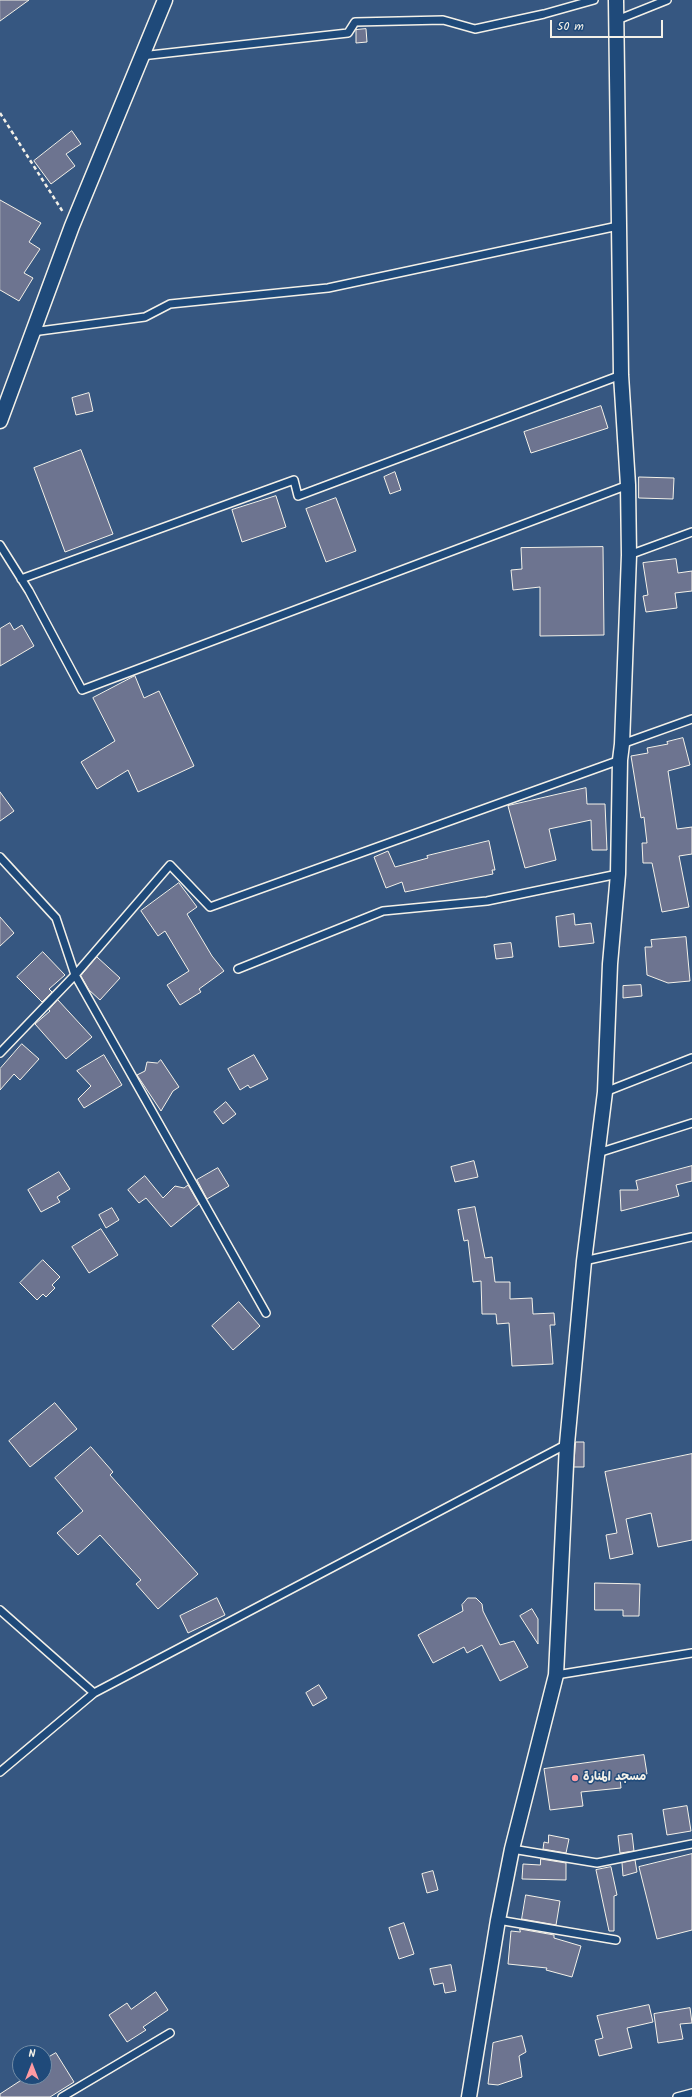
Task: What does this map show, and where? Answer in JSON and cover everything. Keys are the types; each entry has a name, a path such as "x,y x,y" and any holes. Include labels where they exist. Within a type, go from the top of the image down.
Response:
{"street":[{"path":"0,421 31,332 72,226 165,0"},
{"path":"469,2097 498,1920 512,1849 556,1675 567,1444 584,1261 605,1092 610,964 618,874 620,760 622,744 629,555 628,485 621,375 616,0"}],"lane":[{"path":"141,56 348,33 355,22 443,20 475,29 537,16 594,0"},
{"path":"616,20 667,0"},
{"path":"31,332 145,318 170,304 328,288 618,226"},
{"path":"21,579 294,480 298,496 621,375"},
{"path":"0,545 21,579 82,690 628,485"},
{"path":"629,555 692,532"},
{"path":"622,744 692,719"},
{"path":"0,1053 75,975 170,865 210,907 620,760"},
{"path":"0,857 56,918 75,975 266,1313"},
{"path":"238,969 383,911 487,901 618,874"},
{"path":"605,1092 692,1058"},
{"path":"598,1153 692,1123"},
{"path":"584,1261 692,1237"},
{"path":"0,1772 94,1693 567,1444"},
{"path":"0,1610 94,1693"},
{"path":"556,1675 692,1653"},
{"path":"512,1849 597,1863 692,1844"},
{"path":"498,1920 616,1940"},
{"path":"62,2097 170,2033"},
{"path":"677,2097 692,2093"}],"path":[{"path":"0,113 72,226"}],"building":[{"path":"0,0 29,0 0,21"},
{"path":"366,29 367,42 356,43 356,30"},
{"path":"72,131 81,144 66,154 75,166 51,184 34,161"},
{"path":"0,200 41,223 29,242 40,249 24,273 33,278 19,301 0,290"},
{"path":"89,393 93,411 76,415 72,398"},
{"path":"601,406 608,428 531,453 524,432"},
{"path":"81,450 113,534 65,552 34,468"},
{"path":"395,472 401,490 390,494 384,477"},
{"path":"639,477 674,478 673,499 639,498"},
{"path":"276,496 286,527 242,542 232,510"},
{"path":"336,498 356,551 326,562 306,509"},
{"path":"603,547 604,635 540,636 540,587 513,590 511,570 522,569 521,548"},
{"path":"676,559 678,573 692,571 692,591 675,593 677,608 646,612 643,596 648,595 643,563"},
{"path":"10,623 14,630 22,625 34,646 0,666 0,629"},
{"path":"135,676 144,698 159,691 194,766 138,792 128,770 97,789 81,762 115,741 93,698"},
{"path":"683,738 690,765 668,771 677,829 692,827 692,854 679,856 689,907 662,912 652,863 643,863 642,843 647,843 644,817 641,818 631,756 648,753 647,748 668,744 667,742"},
{"path":"586,788 587,804 605,804 607,850 592,850 591,820 549,829 556,860 525,868 508,806"},
{"path":"0,792 14,811 0,821"},
{"path":"489,841 495,870 492,870 493,874 405,892 402,882 386,888 374,857 388,851 395,867 428,858 427,856"},
{"path":"179,883 197,907 187,914 212,956 224,971 199,989 201,992 180,1005 167,985 189,971 165,931 158,936 141,911"},
{"path":"574,914 575,925 591,923 594,943 559,947 556,917"},
{"path":"0,917 14,933 0,946"},
{"path":"686,937 690,981 668,983 647,975 645,947 652,947 651,940"},
{"path":"511,943 513,957 496,959 494,945"},
{"path":"43,952 65,975 49,989 52,992 42,1002 17,977"},
{"path":"97,957 120,978 100,1000 89,990 81,976"},
{"path":"641,985 642,996 623,998 623,986"},
{"path":"58,1000 92,1037 66,1059 35,1024 50,1011 49,1010"},
{"path":"22,1044 39,1059 20,1080 14,1074 0,1090 0,1069"},
{"path":"104,1055 122,1085 84,1108 78,1099 91,1086 77,1071"},
{"path":"254,1055 268,1079 250,1088 248,1085 240,1090 228,1069"},
{"path":"161,1060 179,1087 173,1091 161,1111 137,1075 145,1071 147,1062 157,1063"},
{"path":"226,1102 236,1114 223,1124 214,1112"},
{"path":"474,1161 478,1177 455,1182 451,1167"},
{"path":"692,1166 692,1181 676,1185 679,1196 621,1211 620,1190 638,1190 636,1181"},
{"path":"218,1168 229,1186 207,1199 197,1180"},
{"path":"59,1172 70,1189 57,1197 60,1202 41,1212 28,1190"},
{"path":"145,1176 163,1198 175,1186 184,1188 188,1185 199,1204 171,1227 146,1198 139,1203 128,1190"},
{"path":"475,1207 485,1258 492,1257 495,1282 510,1282 510,1299 532,1298 533,1314 554,1313 555,1325 550,1325 553,1364 512,1366 509,1323 497,1324 496,1314 482,1314 481,1281 473,1282 468,1240 464,1241 458,1210"},
{"path":"112,1208 119,1220 106,1228 99,1215"},
{"path":"101,1229 118,1255 89,1273 72,1247"},
{"path":"43,1260 60,1277 52,1285 55,1288 46,1297 43,1294 37,1300 20,1283"},
{"path":"239,1302 260,1326 233,1350 212,1326"},
{"path":"55,1403 77,1429 30,1467 9,1441"},
{"path":"576,1442 584,1442 584,1467 574,1467"},
{"path":"91,1447 113,1472 110,1475 198,1574 158,1609 136,1584 141,1580 100,1535 78,1555 57,1533 83,1511 55,1478"},
{"path":"692,1454 692,1540 658,1547 651,1513 626,1519 633,1554 610,1559 606,1535 617,1533 605,1472"},
{"path":"595,1583 640,1584 639,1616 623,1616 623,1610 595,1610"},
{"path":"217,1598 225,1615 188,1633 180,1616"},
{"path":"468,1598 476,1598 482,1604 483,1611 500,1645 514,1641 528,1667 500,1681 482,1645 467,1653 464,1647 433,1663 418,1635 463,1611 462,1605"},
{"path":"532,1609 538,1619 538,1644 520,1616"},
{"path":"319,1685 327,1698 313,1706 306,1693"},
{"path":"644,1755 647,1774 620,1778 621,1788 581,1792 583,1806 550,1810 544,1769"},
{"path":"687,1806 691,1831 667,1835 663,1810"},
{"path":"632,1834 634,1851 620,1853 618,1836"},
{"path":"549,1835 569,1839 566,1853 543,1849 544,1842 548,1843"},
{"path":"692,1854 692,1930 657,1939 639,1867"},
{"path":"541,1859 566,1863 566,1880 522,1879 523,1864 540,1865"},
{"path":"635,1860 637,1872 623,1876 622,1863"},
{"path":"611,1867 617,1895 614,1896 614,1931 609,1931 596,1870"},
{"path":"433,1871 438,1890 427,1893 422,1874"},
{"path":"526,1895 560,1901 556,1925 522,1919"},
{"path":"404,1923 414,1954 399,1959 389,1928"},
{"path":"520,1929 554,1935 554,1938 581,1946 572,1977 546,1970 547,1968 508,1964 511,1931 520,1932"},
{"path":"451,1965 456,1991 445,1993 443,1983 434,1985 430,1969"},
{"path":"156,1992 168,2010 143,2027 146,2030 127,2042 109,2015 127,2003 131,2009"},
{"path":"649,2005 653,2022 627,2028 632,2048 599,2056 595,2040 603,2038 597,2016"},
{"path":"690,2008 692,2023 680,2024 683,2039 658,2043 654,2014"},
{"path":"522,2036 526,2052 519,2056 522,2077 498,2085 488,2084 493,2043"},
{"path":"56,2053 74,2082 50,2097 0,2097 0,2094 14,2085 52,2085 52,2055"}],"place":[{"name":"مسجد المنارة","path":"575,1778"}]}
